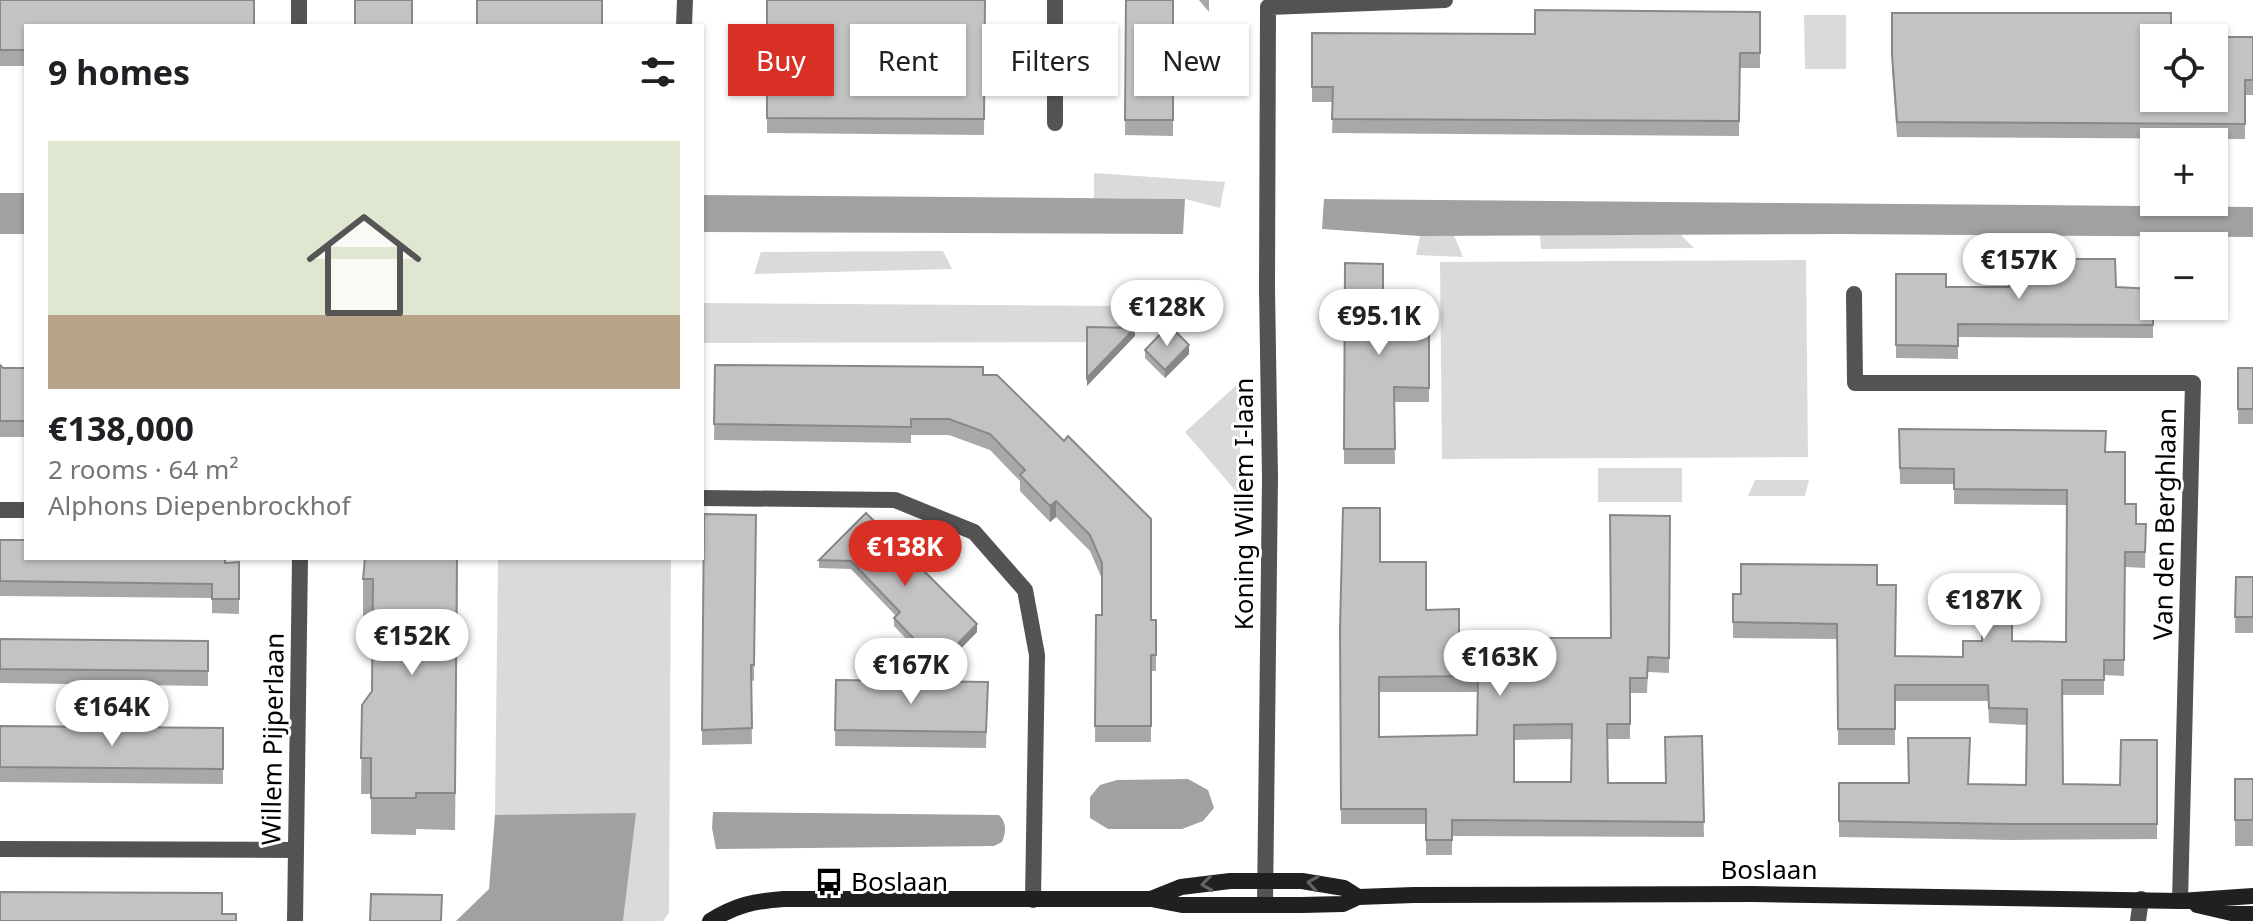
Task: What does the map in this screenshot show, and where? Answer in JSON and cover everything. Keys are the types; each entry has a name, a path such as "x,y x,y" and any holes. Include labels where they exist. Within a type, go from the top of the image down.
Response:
{"street":[{"path":"299,0 299,24"},
{"path":"684,24 685,0"},
{"path":"1055,0 1055,123"},
{"path":"1266,4 1445,0"},
{"name":"Koning Willem I-laan","path":"1265,905 1270,478 1266,4"},
{"name":"Van den Berghlaan","path":"1854,294 1855,383 2193,383 2180,901"},
{"path":"704,498 895,500 974,532 1025,590 1037,655 1033,900"},
{"path":"0,510 24,510"},
{"name":"Willem Pijperlaan","path":"295,921 300,560"},
{"path":"0,849 296,850"},
{"name":"Boslaan","path":"1151,899 1181,887 1230,881 1302,881 1344,888 1358,897"},
{"name":"Boslaan","path":"1151,899 1182,905 1265,905 1343,904 1358,897 1753,894 2180,901 2253,896"},
{"path":"710,921 728,910 755,901 784,899 1151,899"},
{"path":"2138,921 2141,899"},
{"name":"Boslaan","path":"2180,901 2236,914 2253,914"}],"shaded area":[{"path":"1804,15 1846,15 1846,69 1805,69"},
{"path":"1094,173 1225,182 1220,208 1185,199 1094,198"},
{"path":"0,193 24,193 24,234 0,234"},
{"path":"704,195 1185,199 1183,234 704,232"},
{"path":"1324,199 2140,206 2140,216 2228,216 2228,207 2253,207 2253,237 2228,237 2228,232 2140,232 2140,236 1420,236 1322,229"},
{"path":"1454,235 1463,257 1416,255 1420,236"},
{"path":"1540,235 1681,235 1694,248 1541,249"},
{"path":"943,251 952,269 754,274 761,252"},
{"path":"1806,260 1808,457 1442,459 1440,262"},
{"path":"704,303 1120,306 1123,342 704,343"},
{"path":"1240,382 1240,496 1185,432"},
{"path":"1598,468 1682,468 1682,502 1598,502"},
{"path":"1755,480 1809,480 1805,496 1748,496"},
{"path":"498,560 671,560 669,913 663,921 623,921 635,814 495,815"},
{"path":"1188,779 1208,790 1214,808 1203,821 1182,829 1108,829 1090,818 1090,797 1100,785 1117,780"},
{"path":"713,812 999,815 1005,824 1005,831 1002,842 994,846 716,849"},
{"path":"636,813 623,921 456,921 489,889 495,815"}],"building":[{"path":"0,0 254,0 254,24 24,24 24,50 0,50"},
{"path":"355,0 412,0 412,24 355,24"},
{"path":"477,0 602,0 602,24 477,24"},
{"path":"767,0 985,0 985,24 982,24 984,119 767,118 767,96 834,96 834,24 767,24"},
{"path":"1126,0 1173,0 1173,24 1134,24 1134,96 1173,96 1173,120 1125,120"},
{"path":"1535,10 1760,12 1760,53 1740,53 1739,121 1332,119 1333,87 1312,87 1312,33 1535,34"},
{"path":"1892,13 2171,13 2171,24 2140,24 2140,112 2228,112 2228,37 2253,37 2253,80 2245,80 2245,124 1897,122"},
{"path":"2009,258 2070,261 2115,259 2116,287 2140,288 2140,320 2153,320 2153,325 1958,324 1958,346 1896,345 1896,274 1946,274 1946,287 2009,287"},
{"path":"1345,263 1383,264 1383,304 1429,306 1429,388 1394,387 1395,449 1344,449"},
{"path":"1169,325 1189,345 1165,370 1145,350"},
{"path":"1087,327 1135,328 1087,378"},
{"path":"0,365 3,368 24,368 24,421 0,421"},
{"path":"715,365 983,367 983,375 997,375 1064,441 1068,436 1151,519 1151,620 1156,620 1156,655 1151,655 1151,726 1095,726 1096,615 1102,615 1102,563 1090,535 1056,501 1050,506 1020,475 1025,470 990,434 949,419 911,419 911,427 714,424"},
{"path":"2238,368 2253,368 2253,409 2238,409"},
{"path":"1899,429 2106,431 2105,452 2125,452 2125,504 2136,504 2136,524 2146,524 2145,552 2125,552 2124,660 2104,660 2104,680 2062,680 2063,784 2120,785 2121,740 2157,740 2157,824 1839,821 1839,783 1909,783 1908,738 1970,738 1968,784 2026,785 2027,709 1989,708 1988,685 1895,685 1895,729 1838,729 1837,624 1733,622 1733,594 1741,594 1741,564 1877,565 1877,585 1896,585 1895,656 1963,657 1963,641 1982,641 1982,620 2012,620 2012,641 2066,642 2067,490 1954,489 1954,469 1900,468"},
{"path":"1343,508 1380,508 1380,562 1426,562 1426,610 1459,609 1459,638 1611,638 1610,515 1670,516 1669,658 1648,657 1647,678 1630,678 1630,724 1607,724 1608,783 1666,783 1665,737 1702,736 1704,822 1452,820 1452,840 1426,840 1426,809 1341,809","holes":["1478,676 1477,735 1379,737 1379,677","1572,724 1571,782 1514,782 1514,725"]},
{"path":"866,513 977,624 938,664 894,618 900,612 851,561 819,560"},
{"path":"704,514 756,515 752,728 702,730"},
{"path":"0,540 24,540 24,560 239,562 239,599 212,599 212,584 0,581"},
{"path":"365,560 457,560 455,793 416,793 416,798 371,798 371,758 361,758 362,705 372,691 373,579 363,579"},
{"path":"2236,577 2253,577 2253,617 2235,617"},
{"path":"0,639 208,641 208,671 0,669"},
{"path":"836,680 988,682 986,732 835,730"},
{"path":"0,726 223,728 223,769 0,767"},
{"path":"2235,779 2253,779 2253,820 2235,820"},
{"path":"0,892 222,893 222,914 236,914 236,921 0,921"},
{"path":"371,894 442,895 441,921 370,921"}],"place":[{"name":"Boslaan","path":"829,882"}]}
